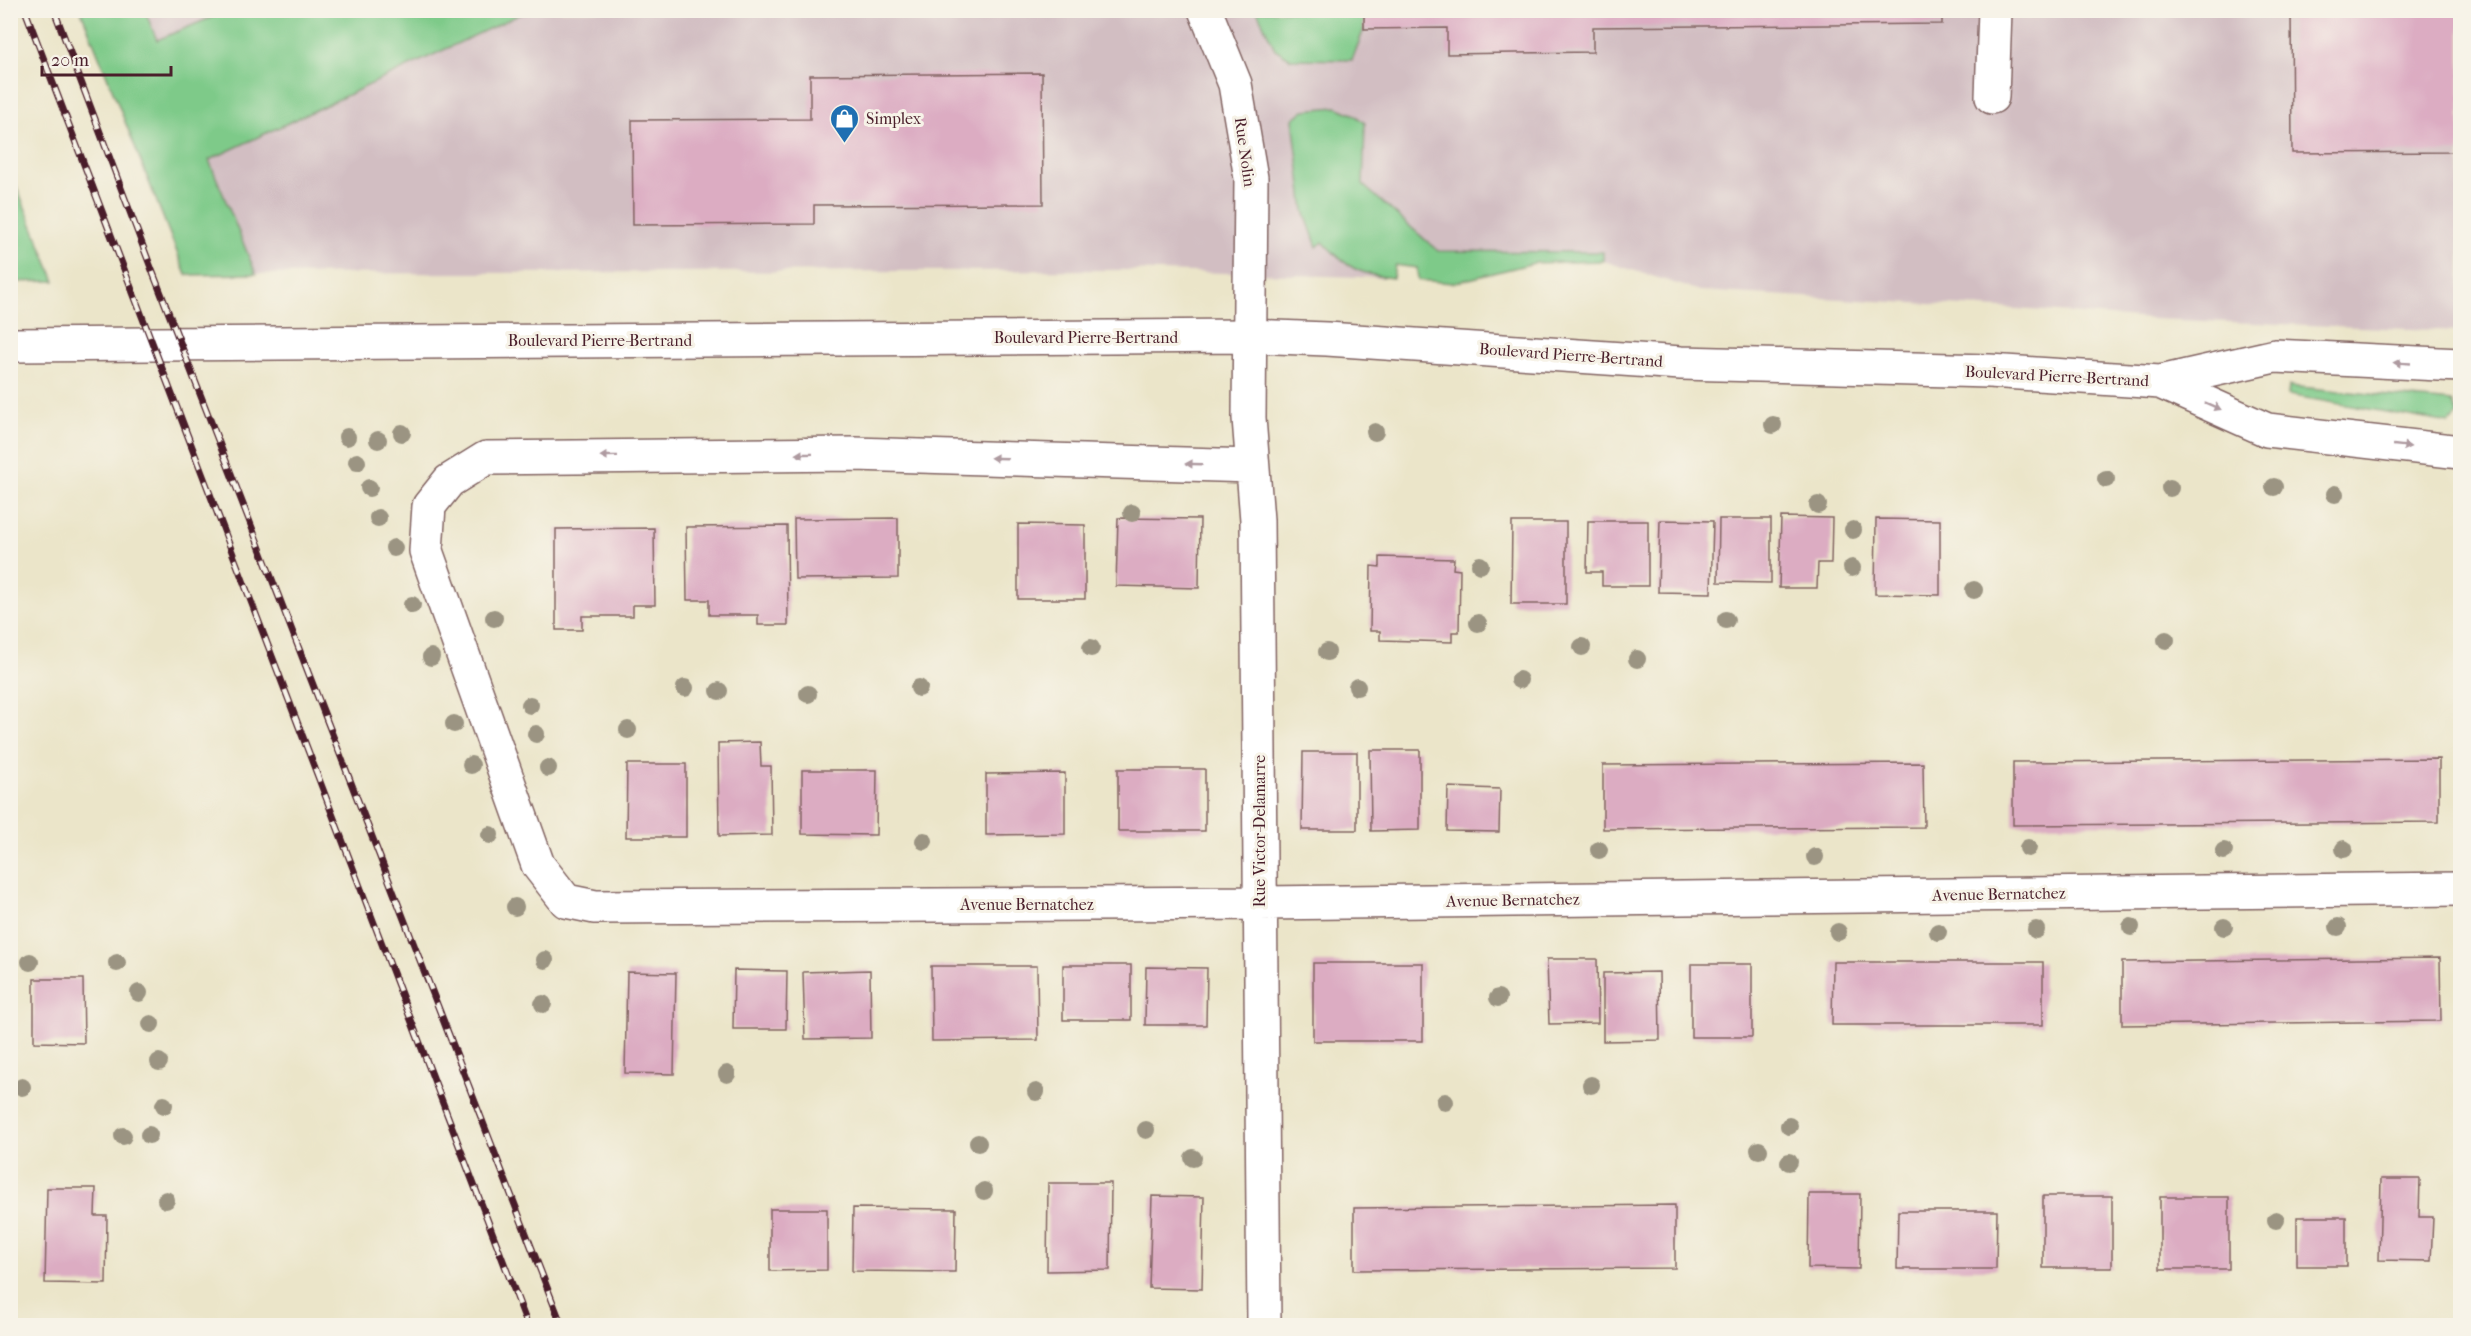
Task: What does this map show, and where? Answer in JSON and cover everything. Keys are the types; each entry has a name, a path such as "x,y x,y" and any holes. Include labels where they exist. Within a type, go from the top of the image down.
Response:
{"street":[{"name":"Rue Nolin","path":"1205,10 1235,84 1251,178 1249,336"},
{"path":"1992,97 1995,10"},
{"name":"Boulevard Pierre-Bertrand","path":"10,345 1249,336 1327,339 1681,363 1989,371 2160,382 2274,356 2460,365"},
{"name":"Rue Victor-Delamarre","path":"1249,336 1249,418 1257,520 1264,1326"},
{"name":"Boulevard Pierre-Bertrand","path":"2160,382 2267,430 2460,452"},
{"name":"Avenue Bernatchez","path":"1252,466 855,454 486,458 449,481 429,506 426,551 538,865 566,901 596,908 2460,889"}],"shaded area":[{"path":"145,11 227,11 156,41"},
{"path":"527,11 2460,11 2460,331 2151,319 1700,291 1603,261 1534,263 1453,283 1418,280 1417,268 1395,265 1393,278 1125,270 256,274 208,160"}],"green space":[{"path":"81,11 145,11 157,40 227,11 527,11 209,160 256,274 186,275"},
{"path":"1257,11 1364,11 1364,29 1352,60 1291,59 1275,49"},
{"path":"1336,107 1353,114 1365,123 1363,185 1438,251 1603,252 1603,261 1534,263 1453,283 1418,280 1417,268 1395,265 1393,278 1371,275 1346,264 1323,242 1317,247 1304,211 1293,119 1304,110"},
{"path":"11,173 55,281 11,282"},
{"path":"2289,386 2452,402 2458,414 2449,423 2288,395"}],"building":[{"path":"1364,10 1942,10 1942,24 1593,27 1593,52 1447,54 1447,28 1364,29"},
{"path":"2291,10 2460,10 2460,152 2292,153"},
{"path":"1042,73 1043,204 814,205 814,224 633,225 632,120 810,119 810,75"},
{"path":"1781,517 1832,518 1831,563 1818,563 1817,588 1779,588"},
{"path":"898,518 898,578 795,579 794,519"},
{"path":"1118,518 1200,519 1199,588 1116,586"},
{"path":"1719,519 1771,519 1771,583 1718,582"},
{"path":"1876,519 1940,520 1940,595 1875,594"},
{"path":"1660,520 1713,521 1711,593 1658,592"},
{"path":"1588,521 1648,521 1648,586 1602,586 1602,572 1587,572"},
{"path":"1512,522 1566,522 1566,604 1511,604"},
{"path":"1018,524 1085,525 1085,599 1018,599"},
{"path":"787,526 788,625 758,625 758,615 709,615 709,600 687,600 686,527"},
{"path":"654,528 655,605 633,605 633,616 582,616 582,630 556,630 556,529"},
{"path":"1380,557 1454,559 1453,569 1460,570 1459,632 1452,632 1452,642 1380,640 1380,631 1370,631 1371,566 1380,567"},
{"path":"760,742 761,766 771,766 772,835 719,836 718,743"},
{"path":"1370,750 1420,750 1420,830 1371,831"},
{"path":"1303,752 1357,752 1357,830 1302,830"},
{"path":"2439,759 2439,822 2013,825 2013,762"},
{"path":"1923,763 1924,827 1603,829 1603,765"},
{"path":"627,764 686,764 686,837 626,837"},
{"path":"1118,769 1205,769 1205,831 1118,831"},
{"path":"802,770 877,770 876,835 802,834"},
{"path":"1065,773 1065,834 986,835 986,774"},
{"path":"1448,787 1500,789 1499,832 1447,831"},
{"path":"2440,958 2441,1021 2122,1025 2122,962"},
{"path":"1547,959 1597,959 1598,1023 1549,1024"},
{"path":"1833,962 2043,962 2043,1025 1832,1025"},
{"path":"1313,963 1423,963 1423,1041 1313,1041"},
{"path":"1691,964 1752,964 1752,1037 1691,1037"},
{"path":"1063,965 1131,965 1131,1020 1063,1020"},
{"path":"931,966 1037,966 1038,1040 932,1041"},
{"path":"1146,967 1207,968 1206,1025 1145,1025"},
{"path":"734,970 787,971 786,1029 733,1029"},
{"path":"870,970 871,1038 805,1039 803,972"},
{"path":"627,972 676,973 674,1074 625,1073"},
{"path":"1659,972 1660,1040 1603,1041 1603,973"},
{"path":"34,979 83,979 84,1043 34,1042"},
{"path":"2381,1179 2420,1179 2419,1217 2433,1217 2431,1261 2379,1260"},
{"path":"1048,1183 1111,1183 1110,1270 1047,1271"},
{"path":"47,1188 96,1188 95,1216 107,1216 106,1284 45,1283"},
{"path":"1809,1194 1860,1194 1859,1269 1808,1268"},
{"path":"1152,1196 1204,1197 1202,1289 1149,1288"},
{"path":"2043,1196 2112,1196 2112,1268 2043,1268"},
{"path":"2160,1197 2229,1197 2229,1269 2160,1269"},
{"path":"1675,1205 1675,1268 1354,1270 1354,1208"},
{"path":"853,1208 956,1209 955,1272 852,1271"},
{"path":"770,1209 827,1209 827,1270 770,1271"},
{"path":"1898,1211 1997,1211 1996,1269 1897,1269"},
{"path":"2297,1217 2346,1217 2346,1266 2297,1266"}],"railway":[{"path":"25,10 528,1326"},
{"path":"54,10 150,265 562,1326"}],"place":[{"name":"Simplex","path":"845,144"}]}
